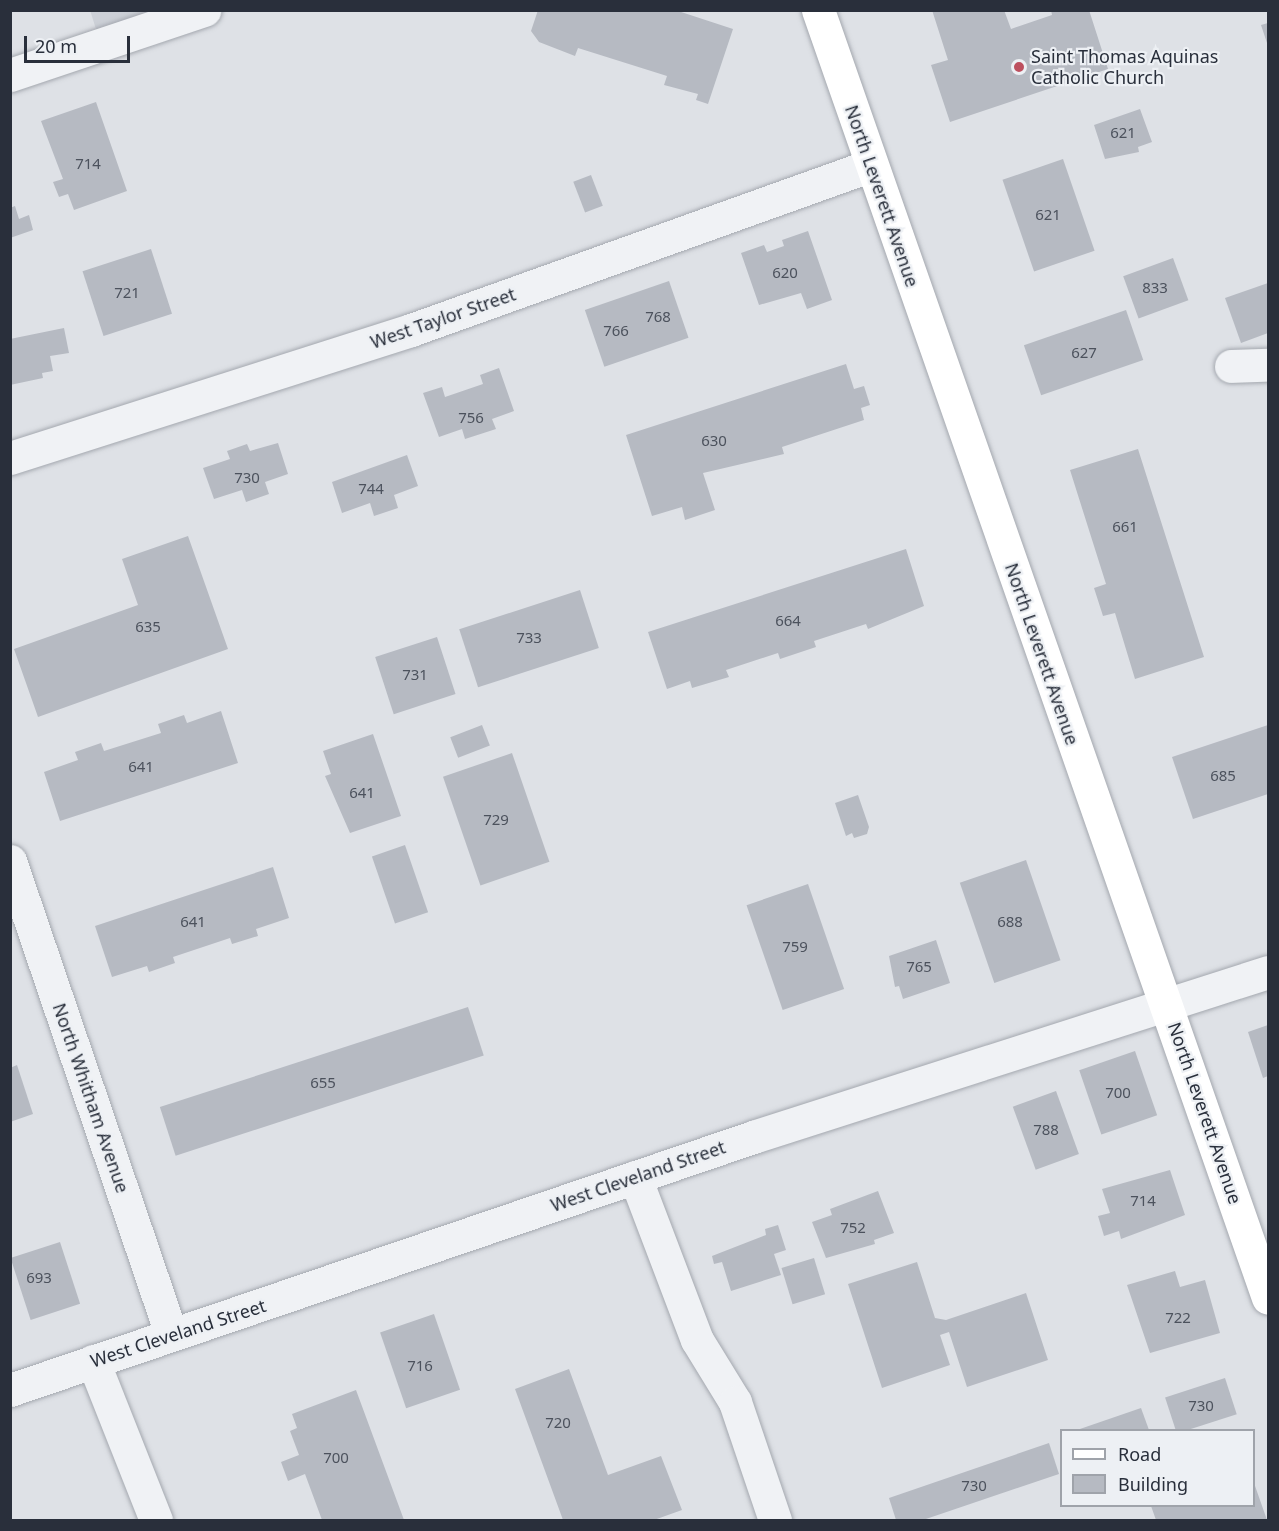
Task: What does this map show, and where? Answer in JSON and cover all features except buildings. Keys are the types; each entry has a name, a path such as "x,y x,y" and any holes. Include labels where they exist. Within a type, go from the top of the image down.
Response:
{"street":[{"path":"10,75 204,10"},
{"name":"North Leverett Avenue","path":"818,10 1269,1298"},
{"name":"West Taylor Street","path":"10,458 411,330 871,165"},
{"path":"1231,366 1269,365"},
{"name":"North Whitham Avenue","path":"10,861 171,1334"},
{"name":"West Cleveland Street","path":"10,1390 635,1177 1269,972"},
{"path":"635,1177 697,1340 735,1402 775,1521"},
{"path":"93,1361 156,1521"}],"shaded area":[{"path":"90,10 204,11 101,45"}],"place":[{"name":"Saint Thomas Aquinas Catholic Church","path":"1019,67"}]}
